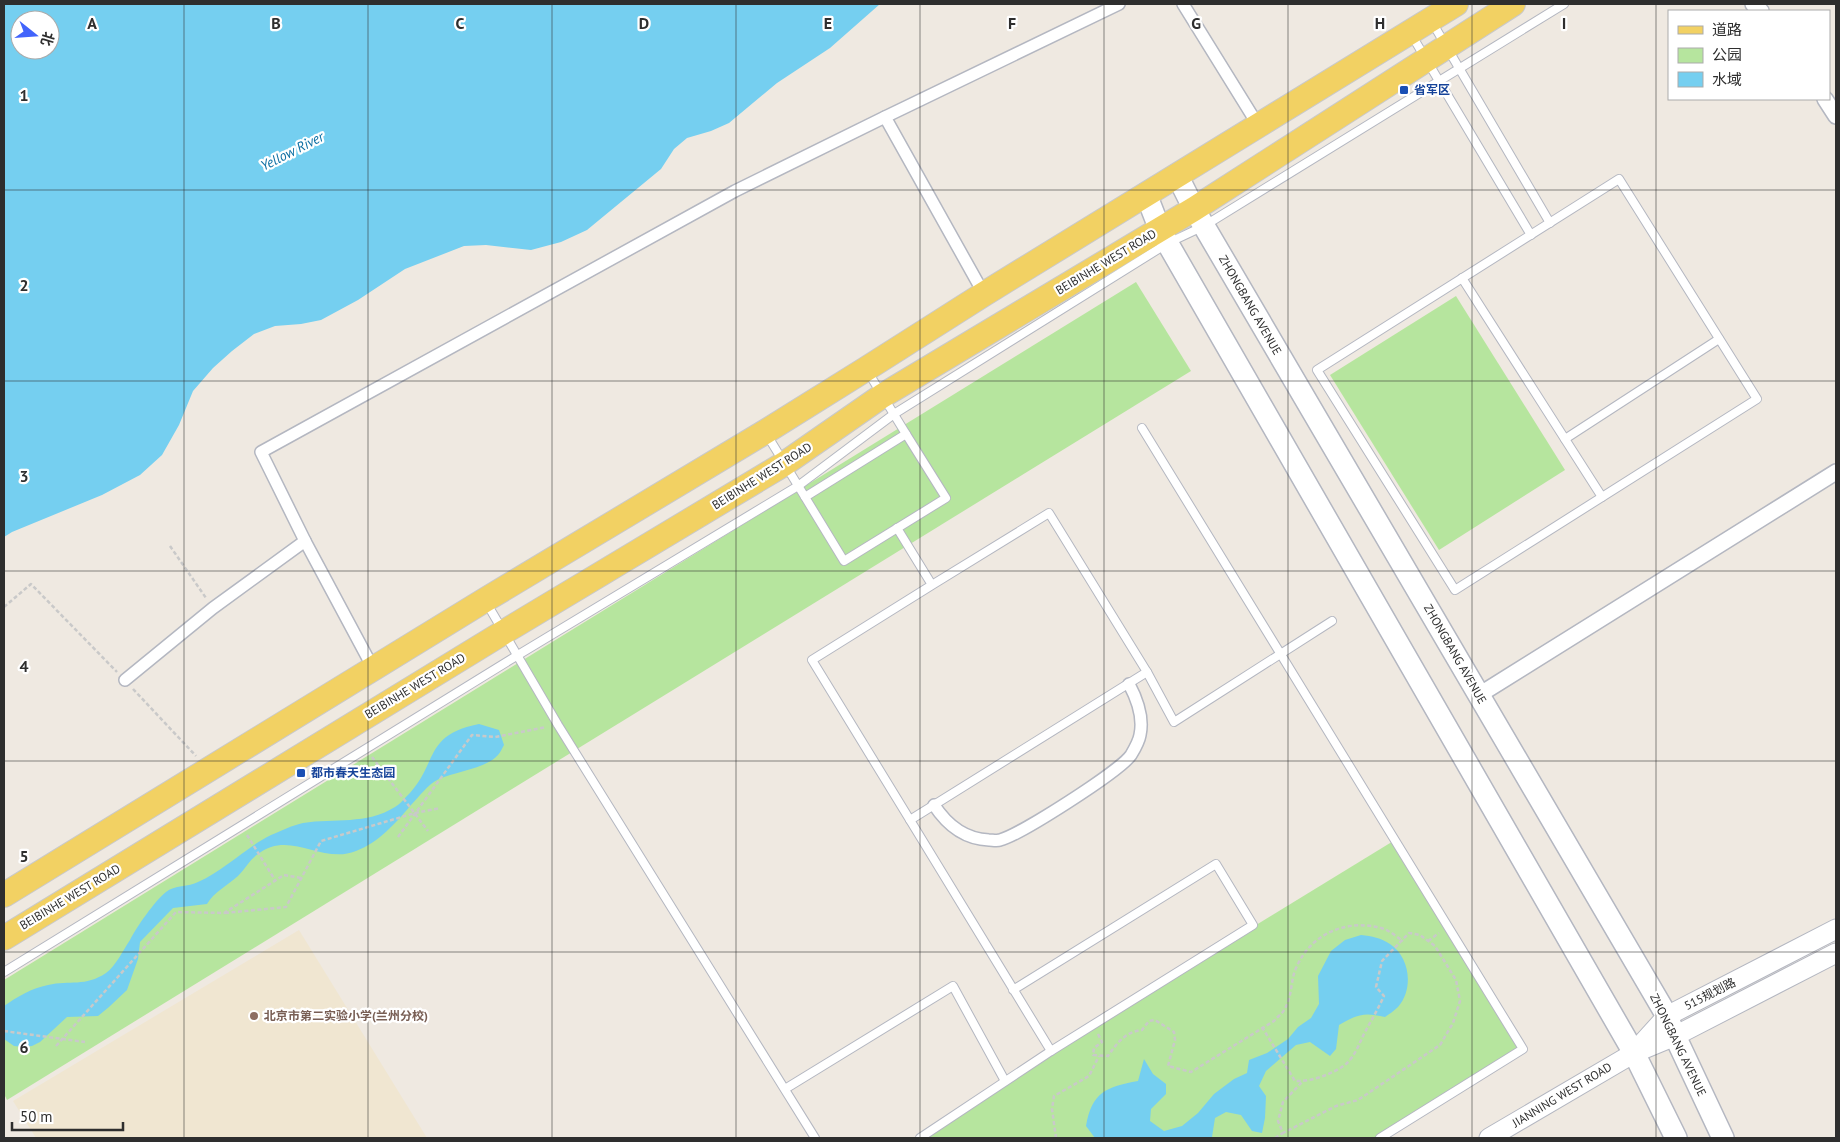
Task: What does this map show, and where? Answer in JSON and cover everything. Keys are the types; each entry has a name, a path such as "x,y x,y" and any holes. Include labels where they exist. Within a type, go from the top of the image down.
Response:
{"main road":[{"path":"4,896 373,668 866,370 984,294 1456,4"},
{"name":"BEIBINHE WEST ROAD","path":"4,938 504,632 784,464 888,405 1164,236 1199,217 1426,60 1514,4"},
{"name":"ZHONGBANG AVENUE","path":"1177,175 1199,217 1667,1016 1724,1138"},
{"path":"1146,194 1164,236 1634,1053 1676,1138"}],"street":[{"path":"373,668 305,541 261,452 735,191 1119,4"},
{"path":"1184,4 1258,125"},
{"path":"1826,100 1836,116"},
{"path":"885,118 984,294"},
{"path":"1479,695 1836,472"},
{"path":"125,680 213,608 305,541"},
{"path":"934,805 956,830 977,840 1000,840 1024,829 1114,772 1130,756 1140,735 1140,712 1128,684"},
{"name":"515规划路","path":"1634,1053 1667,1016 1836,929"},
{"name":"515规划路","path":"1634,1053 1675,1036 1836,953"},
{"name":"JIANNING WEST ROAD","path":"1489,1138 1634,1053"}],"lane":[{"path":"1199,217 1459,68 1564,4"},
{"path":"1430,20 1550,223"},
{"path":"1410,32 1531,235"},
{"path":"1619,179 1757,399 1454,590 1317,370 1550,223 1619,179"},
{"path":"1462,278 1602,497"},
{"path":"1565,440 1719,339"},
{"path":"765,432 844,561 946,498 866,370"},
{"path":"4,972 518,654 798,486 888,405"},
{"path":"1142,428 1523,1050 1380,1138"},
{"path":"805,497 906,434"},
{"path":"1051,1051 812,660 1049,513 1147,672 1174,722 1332,621"},
{"path":"897,528 932,585"},
{"path":"485,600 558,725 815,1138"},
{"path":"910,820 1147,672"},
{"path":"920,1138 1051,1051 1253,925 1216,864 1013,990"},
{"path":"785,1089 953,986 1005,1082"}],"path":[{"path":"170,546 213,608"},
{"path":"4,607 30,584 125,680 209,769"},
{"path":"398,837 414,812 472,735 495,737 558,725"},
{"path":"366,748 428,831"},
{"path":"56,1046 176,912 224,913 286,907 321,841 414,812 440,808"},
{"path":"241,825 275,880"},
{"path":"224,913 284,875 302,878"},
{"path":"1093,1025 1102,1042 1094,1048 1093,1055 1108,1056 1118,1041 1133,1031 1142,1030 1148,1021 1155,1020 1174,1032 1175,1040 1168,1066 1191,1072 1274,1021 1284,1010 1290,994 1296,966 1320,937 1340,927 1364,925 1385,929 1403,941"},
{"path":"1262,1027 1295,1081 1303,1082 1325,1075 1346,1064 1372,1022 1384,996 1376,987 1382,961 1409,934 1420,934 1435,946 1456,980 1460,1001 1453,1023 1440,1046 1358,1100 1336,1106 1275,1138"},
{"path":"4,1031 85,1042"},
{"path":"1056,1138 1052,1110 1054,1096 1089,1076 1099,1056"},
{"path":"1283,1133 1278,1121 1282,1102 1303,1082"}],"shaded area":[{"name":"北京市第二实验小学(兰州分校)","path":"299,930 427,1138 36,1138 13,1101"}],"green space":[{"path":"1136,282 1191,371 7,1100 4,1094 4,980"},
{"path":"1456,296 1565,470 1439,550 1330,375"},
{"path":"1395,840 1523,1049 1380,1138 920,1138 1093,1025"}],"water":[{"name":"Yellow River","path":"4,4 880,4 830,48 777,83 729,123 687,138 674,149 661,169 587,230 561,242 531,250 486,245 464,246 405,269 358,300 321,320 275,326 254,334 213,368 193,391 179,425 162,455 140,475 102,495 4,537"},
{"path":"479,724 499,730 504,745 500,753 486,763 435,781 393,825 372,843 356,851 343,854 331,854 294,846 270,847 255,856 238,876 217,892 207,904 173,908 140,942 138,959 127,990 98,1016 67,1017 40,1042 32,1046 14,1046 4,1039 4,1006 19,996 42,986 84,982 106,973 116,962 156,902 169,890 194,884 208,877 252,846 271,835 291,827 303,823 362,819 384,813 401,802 416,785 440,743 461,729"},
{"path":"1361,935 1387,942 1402,957 1408,974 1408,983 1403,1000 1398,1007 1385,1017 1361,1015 1339,1025 1336,1049 1330,1056 1310,1042 1296,1045 1266,1071 1259,1086 1266,1096 1262,1133 1252,1131 1241,1115 1226,1112 1215,1118 1212,1137 1207,1138 1095,1138 1086,1126 1092,1105 1097,1098 1109,1089 1138,1081 1144,1059 1153,1074 1166,1084 1166,1094 1151,1109 1150,1121 1164,1131 1182,1126 1198,1113 1214,1094 1234,1079 1247,1073 1249,1060 1267,1053 1288,1039 1298,1027 1311,1018 1319,1004 1318,976 1331,951 1345,940"}],"place":[{"name":"省军区","path":"1404,90"},
{"name":"都市春天生态园","path":"301,773"},
{"name":"北京市第二实验小学(兰州分校)","path":"254,1016"}]}
